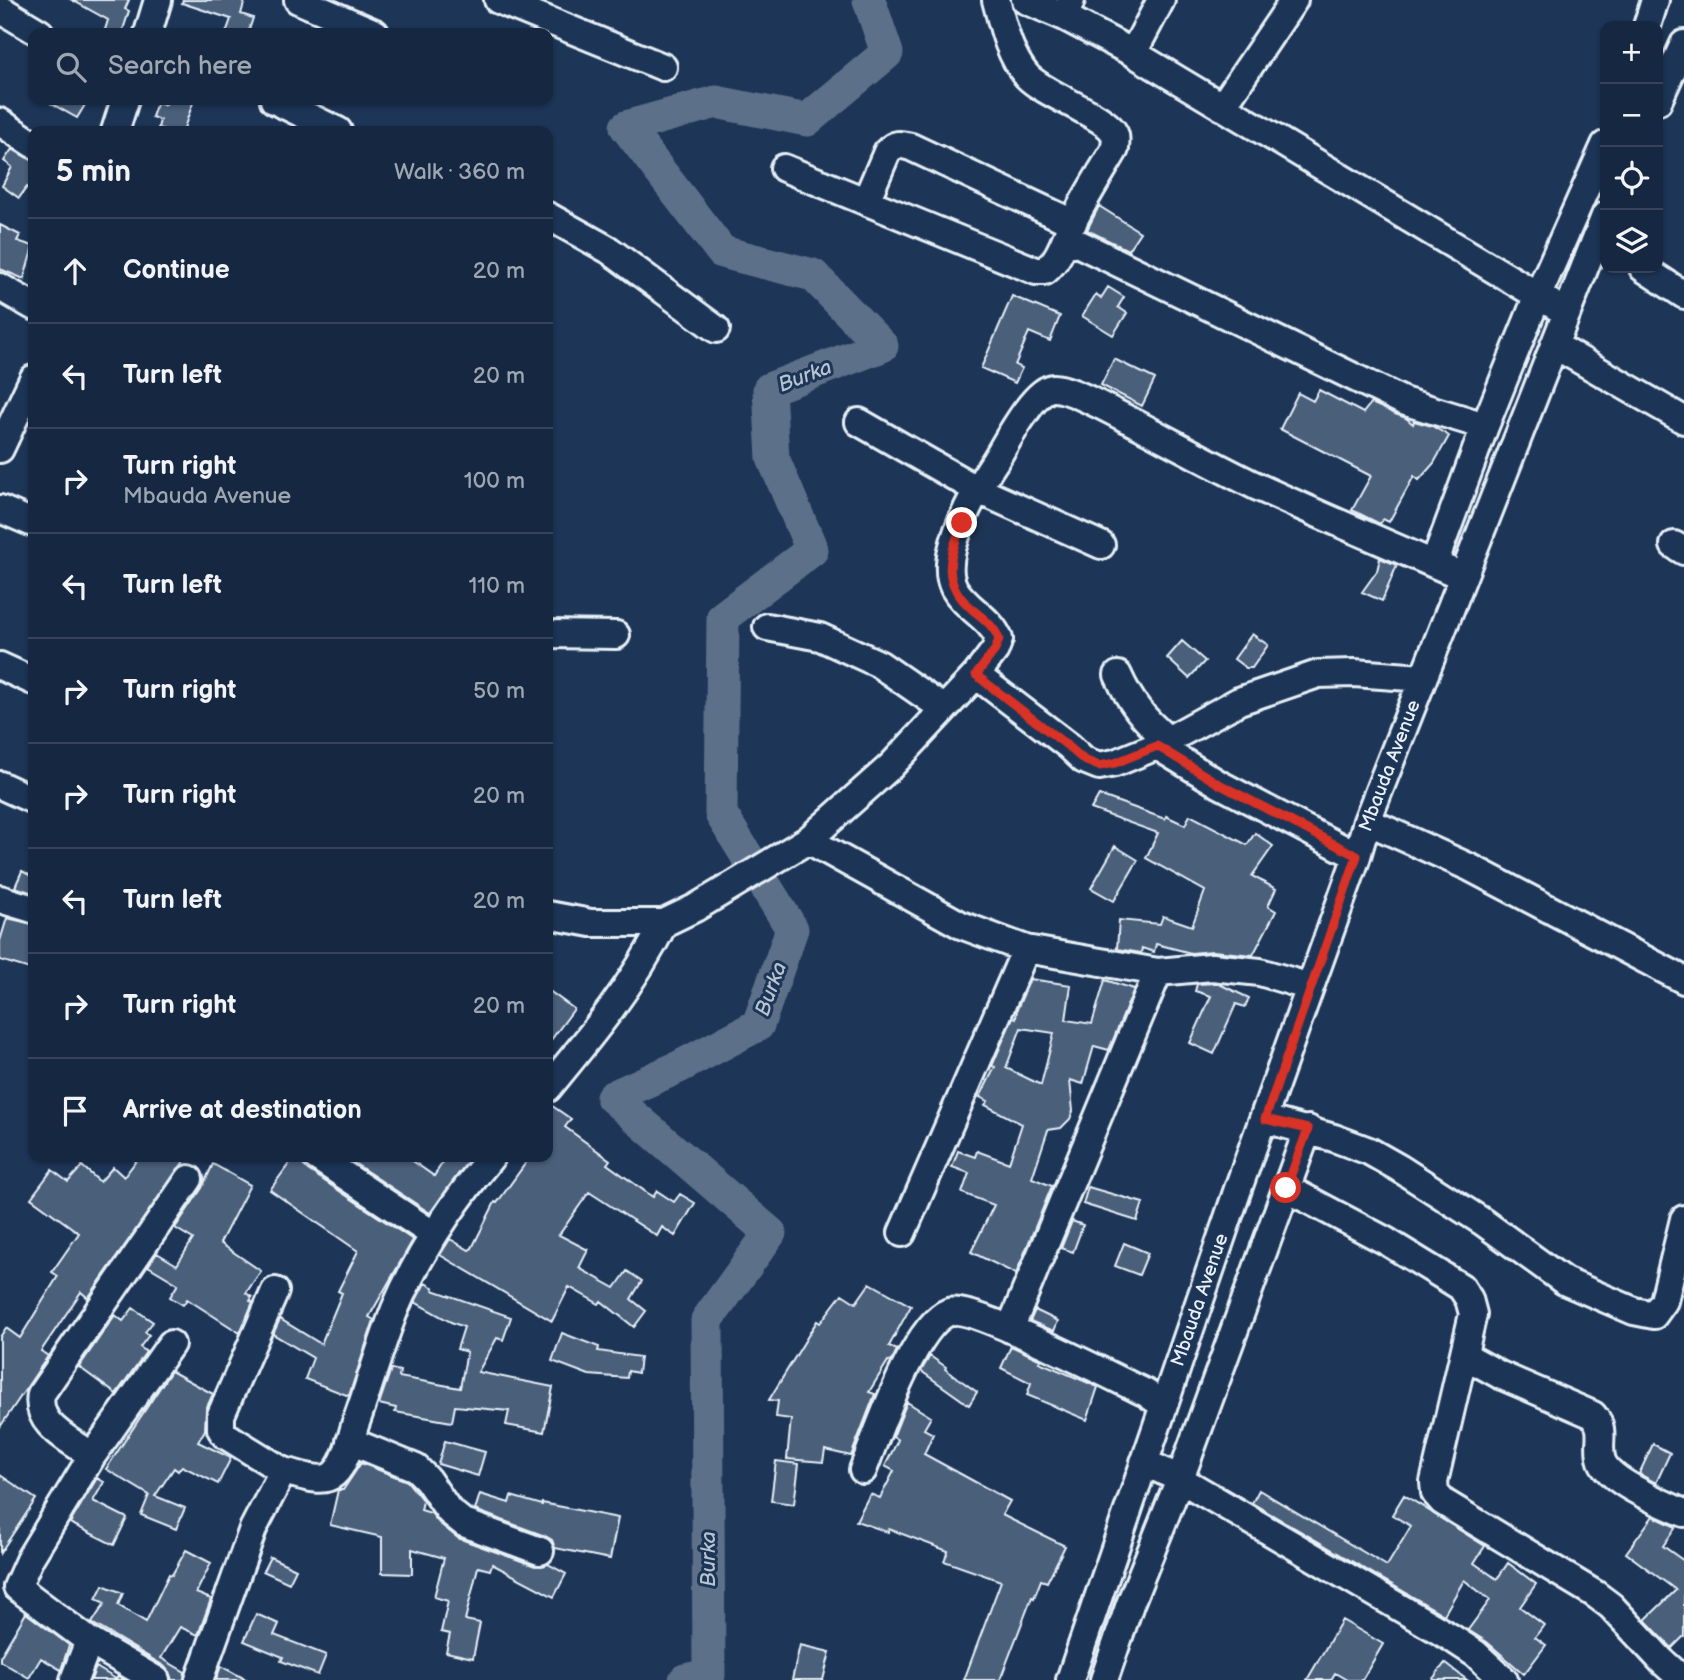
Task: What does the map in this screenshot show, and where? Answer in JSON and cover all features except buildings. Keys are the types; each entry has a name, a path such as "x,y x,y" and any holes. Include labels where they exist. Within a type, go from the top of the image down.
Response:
{"street":[{"path":"150,28 159,0"},
{"path":"298,0 363,28"},
{"path":"498,0 663,67"},
{"path":"784,168 1036,271 1045,271 1051,266 1115,149 1116,137 1107,125 1036,85 1025,74 1012,51 996,0"},
{"path":"1025,0 1068,9 1133,53 1567,313"},
{"path":"1133,53 1161,0"},
{"path":"1222,107 1294,0"},
{"path":"1649,21 1655,0"},
{"path":"0,9 32,28"},
{"path":"1663,90 1684,44"},
{"path":"116,126 123,105"},
{"path":"284,105 328,126"},
{"path":"0,122 28,142"},
{"path":"866,201 887,152 900,144 911,146 1403,401 1485,426"},
{"path":"1434,564 1485,426 1538,295 1604,147"},
{"path":"553,219 609,250 716,329"},
{"name":"Mbauda Avenue","path":"1070,1680 1367,821 1554,345 1600,237"},
{"path":"1651,273 1684,295"},
{"path":"0,287 28,303"},
{"path":"1554,345 1684,420"},
{"path":"553,916 591,923 664,923 695,908 807,840 891,765 976,675 995,650 999,639 995,628 968,606 954,588 949,571 950,556 976,489 1032,403 1044,391 1062,389 1101,406 1258,486 1462,576"},
{"path":"0,449 28,390"},
{"path":"859,422 976,489 1101,545"},
{"path":"0,509 28,521"},
{"path":"767,627 820,637 832,642 879,664 944,709"},
{"path":"553,634 616,635"},
{"path":"0,666 28,679"},
{"path":"976,675 1084,760 1099,766 1115,763 1162,742 1240,701 1318,674 1354,673 1423,678"},
{"path":"1118,675 1136,710 1162,742 1219,784 1357,856"},
{"path":"0,785 28,798"},
{"path":"1367,821 1471,869 1684,980"},
{"path":"807,840 961,925 1026,949 1158,972 1212,967 1260,972 1310,987"},
{"path":"0,899 28,907"},
{"path":"553,1075 616,1002 649,953 664,923"},
{"path":"902,1233 1026,949"},
{"path":"1010,1329 1158,972"},
{"path":"1265,1119 1308,1129 1368,1151 1483,1223 1564,1281 1634,1311 1654,1315 1664,1301 1684,1219"},
{"path":"1104,1680 1308,1129"},
{"path":"324,1162 434,1235"},
{"path":"275,1292 220,1422 225,1435 284,1471 320,1479 329,1478 337,1471 350,1441 395,1310 415,1268 465,1189 487,1162"},
{"path":"92,1456 46,1422 41,1412 41,1394 189,1179"},
{"path":"1286,1188 1386,1241 1461,1287 1469,1299 1473,1314 1434,1482 1435,1493 1443,1502 1611,1606 1662,1661 1684,1680"},
{"path":"863,1470 892,1395 928,1328 950,1312 962,1311 1010,1329 1146,1393 1163,1405"},
{"path":"156,1680 89,1641 8,1581 30,1558 92,1456 171,1344"},
{"path":"1464,1355 1500,1375 1593,1415 1601,1424 1602,1462 1611,1472 1637,1491 1684,1513"},
{"path":"350,1441 416,1468 449,1511 464,1523 540,1551"},
{"path":"1144,1462 1180,1479 1450,1637 1476,1654 1504,1680"},
{"path":"199,1680 253,1530 284,1471"},
{"path":"74,1680 89,1641"}],"waterway":[{"name":"Burka","path":"685,1680 709,1675 707,1320 770,1233 612,1097 679,1067 758,1025 792,929 721,814 723,617 812,550 773,458 769,389 882,346 813,275 722,252 626,127 716,102 807,120 887,53 869,0"}],"route":[{"path":"962,523 950,556 949,571 954,588 968,606 995,628 999,639 995,650 976,675 1084,760 1099,766 1115,763 1157,746 1219,784 1357,856 1265,1119 1308,1129 1286,1188"}]}
